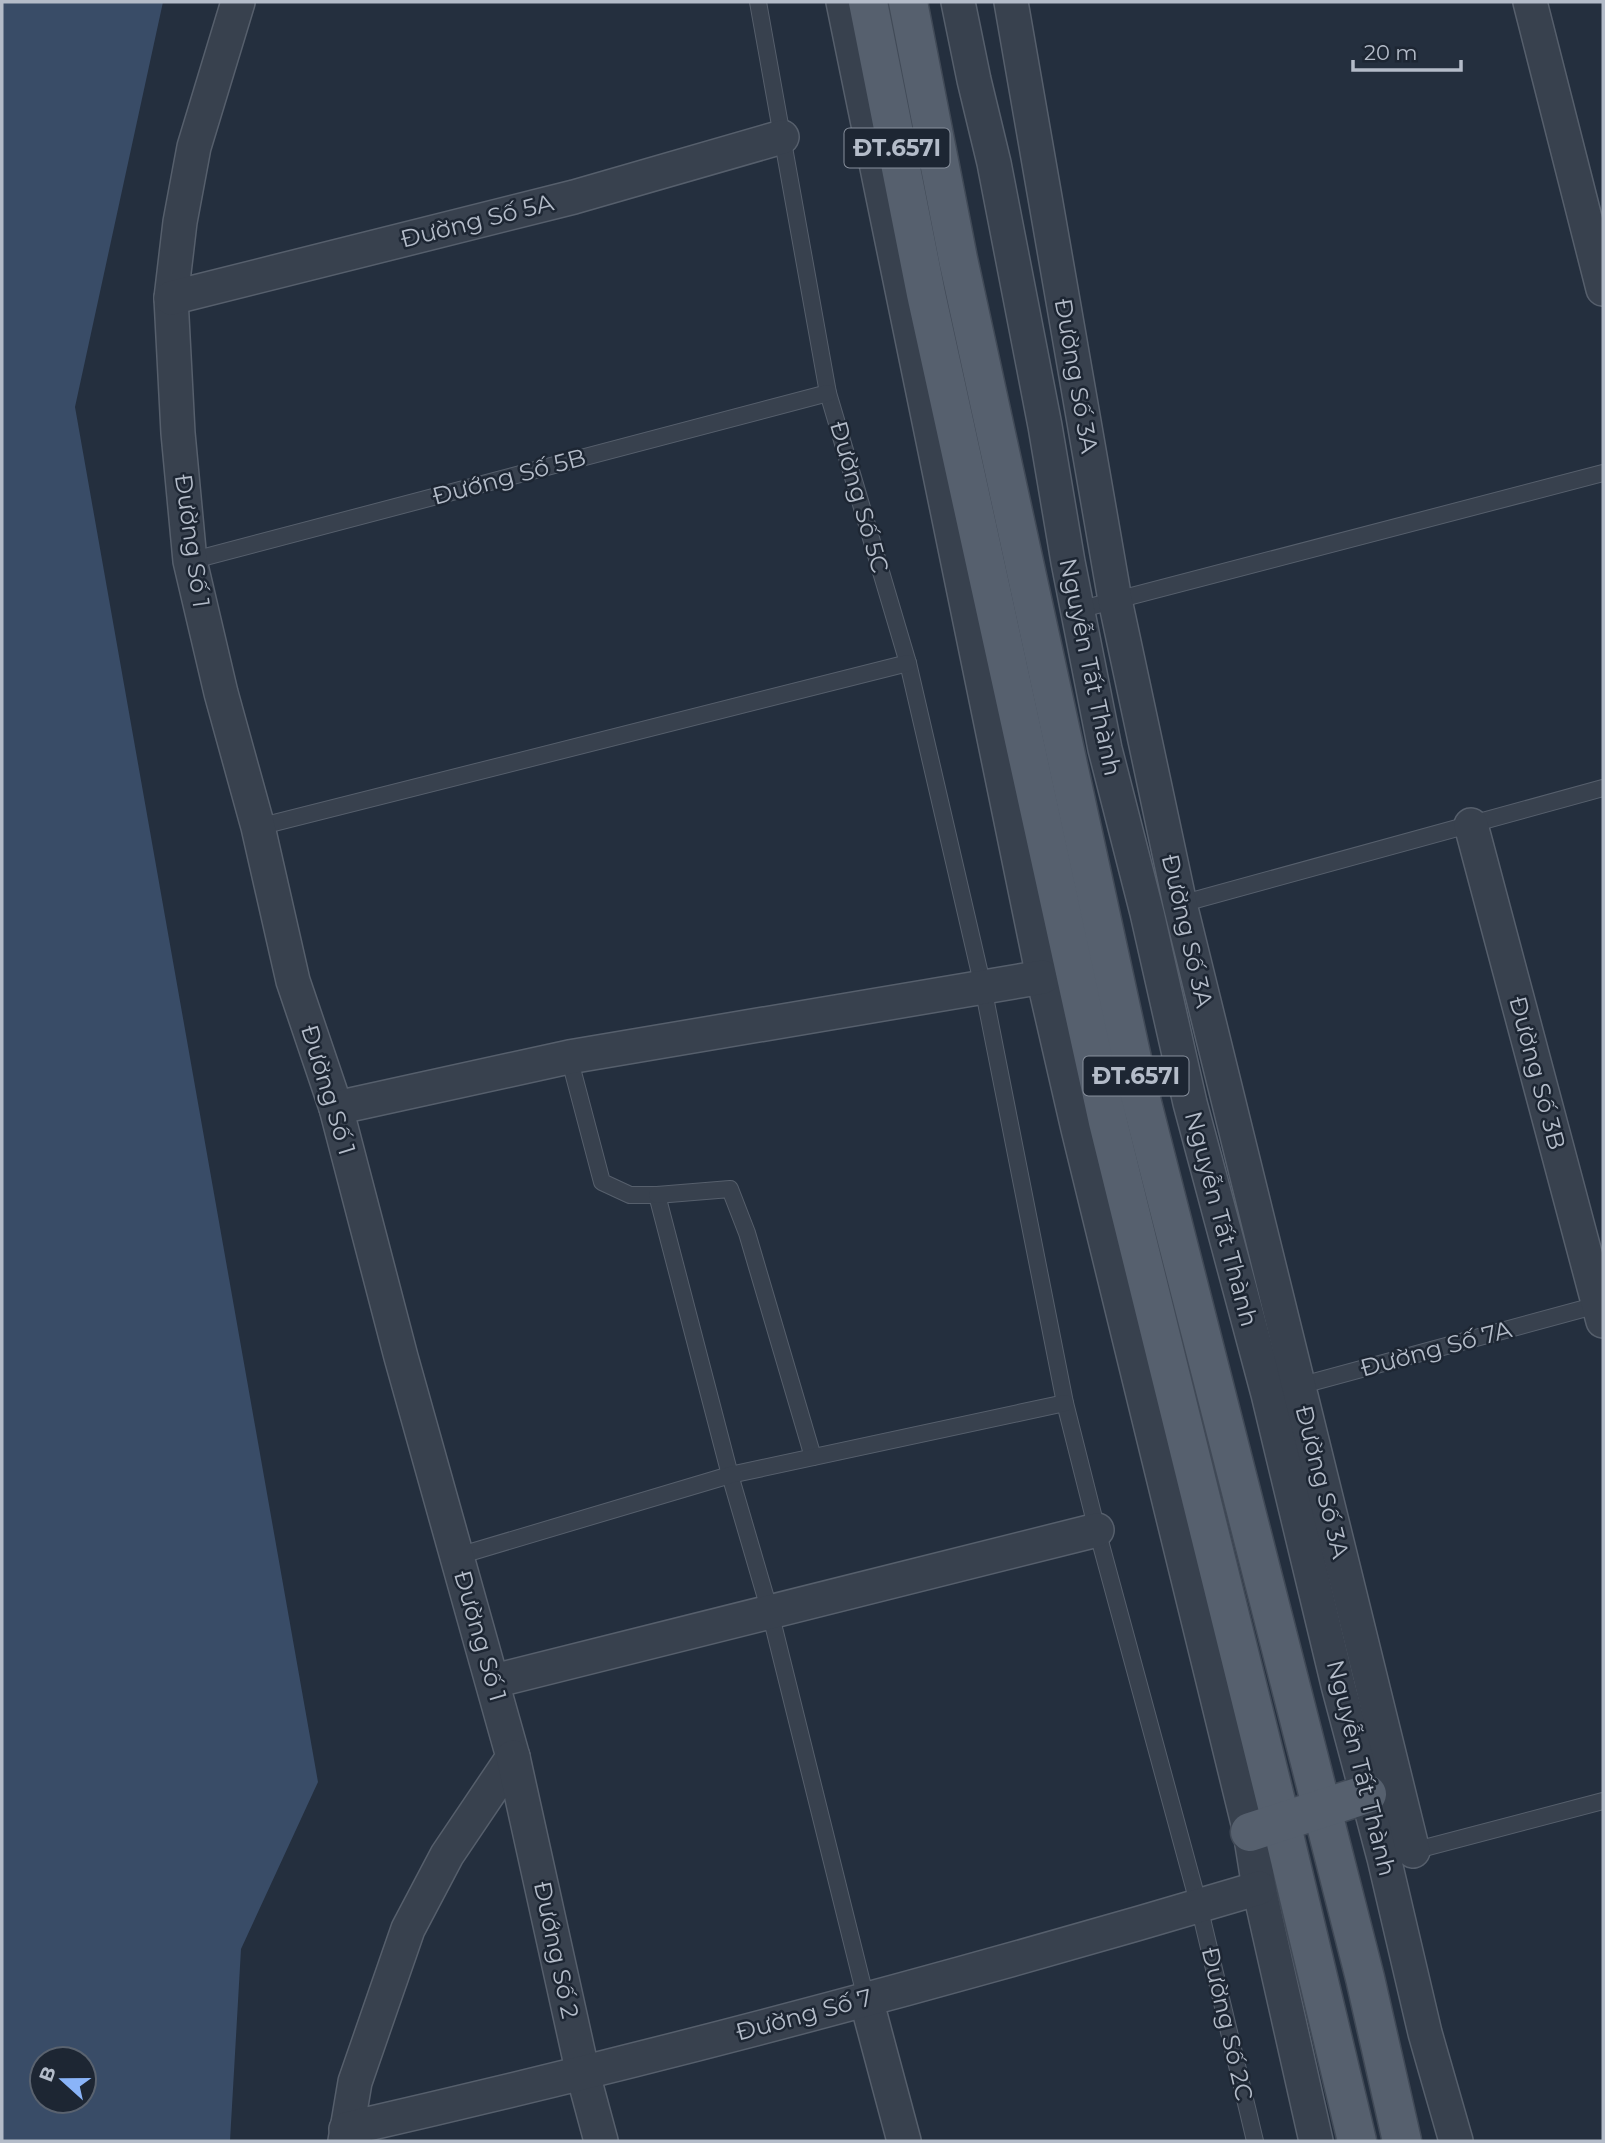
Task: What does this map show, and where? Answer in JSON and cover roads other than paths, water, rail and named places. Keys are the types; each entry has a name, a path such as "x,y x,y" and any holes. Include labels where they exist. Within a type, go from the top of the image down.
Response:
{"main road":[{"name":"ĐT.657I","path":"868,2 926,294 1266,1827 1357,2141"},
{"name":"Nguyễn Tất Thành","path":"908,2 958,259 1139,1091 1365,1978 1402,2141"},
{"path":"1266,1827 1367,1794"}],"street":[{"name":"Đường Số 1","path":"238,2 194,147 180,222 171,298 178,433 190,561 220,693 258,827 293,982 336,1108 401,1357 494,1681 513,1757"},
{"path":"843,2 1043,977 1078,1129 1266,1827 1259,1888 1316,2141"},
{"name":"Nguyễn Tất Thành","path":"958,2 999,189 1108,762 1147,913 1190,1103 1283,1390 1367,1794 1398,1855 1425,2033 1456,2141"},
{"name":"Đường Số 3A","path":"1011,2 1115,600 1283,1390 1398,1855"},
{"path":"1530,2 1603,289"},
{"name":"Đường Số 5A","path":"171,298 574,197 782,137"},
{"name":"Đường Số 3B","path":"1471,825 1602,1310"},
{"path":"336,1108 569,1057 1043,977"},
{"path":"494,1681 1097,1530"},
{"path":"345,2135 355,2082 408,1929 447,1855 513,1757"},
{"name":"Đướng Số 2","path":"513,1757 583,2074 601,2141"},
{"name":"Đường Số 7","path":"345,2135 866,1999 1259,1888"},
{"path":"866,1999 904,2141"}],"lane":[{"name":"Đường Số 5C","path":"758,2 828,393 908,663 984,987 1065,1403"},
{"name":"Đướng Số 5B","path":"190,561 828,393"},
{"path":"1078,610 1603,473"},
{"path":"258,827 908,663"},
{"path":"1147,913 1603,788"},
{"path":"569,1057 602,1182 630,1195 730,1189 747,1233 813,1457"},
{"path":"657,1195 730,1475 770,1612 866,1999"},
{"name":"Đường Số 7A","path":"1283,1390 1602,1310"},
{"path":"458,1556 730,1475 1065,1403"},
{"name":"Đường Số 2C","path":"1065,1403 1199,1906 1255,2141"},
{"path":"1398,1855 1603,1801"}],"water":[{"path":"2,2 163,2 75,407 318,1782 241,1949 230,2141 2,2141"}]}
